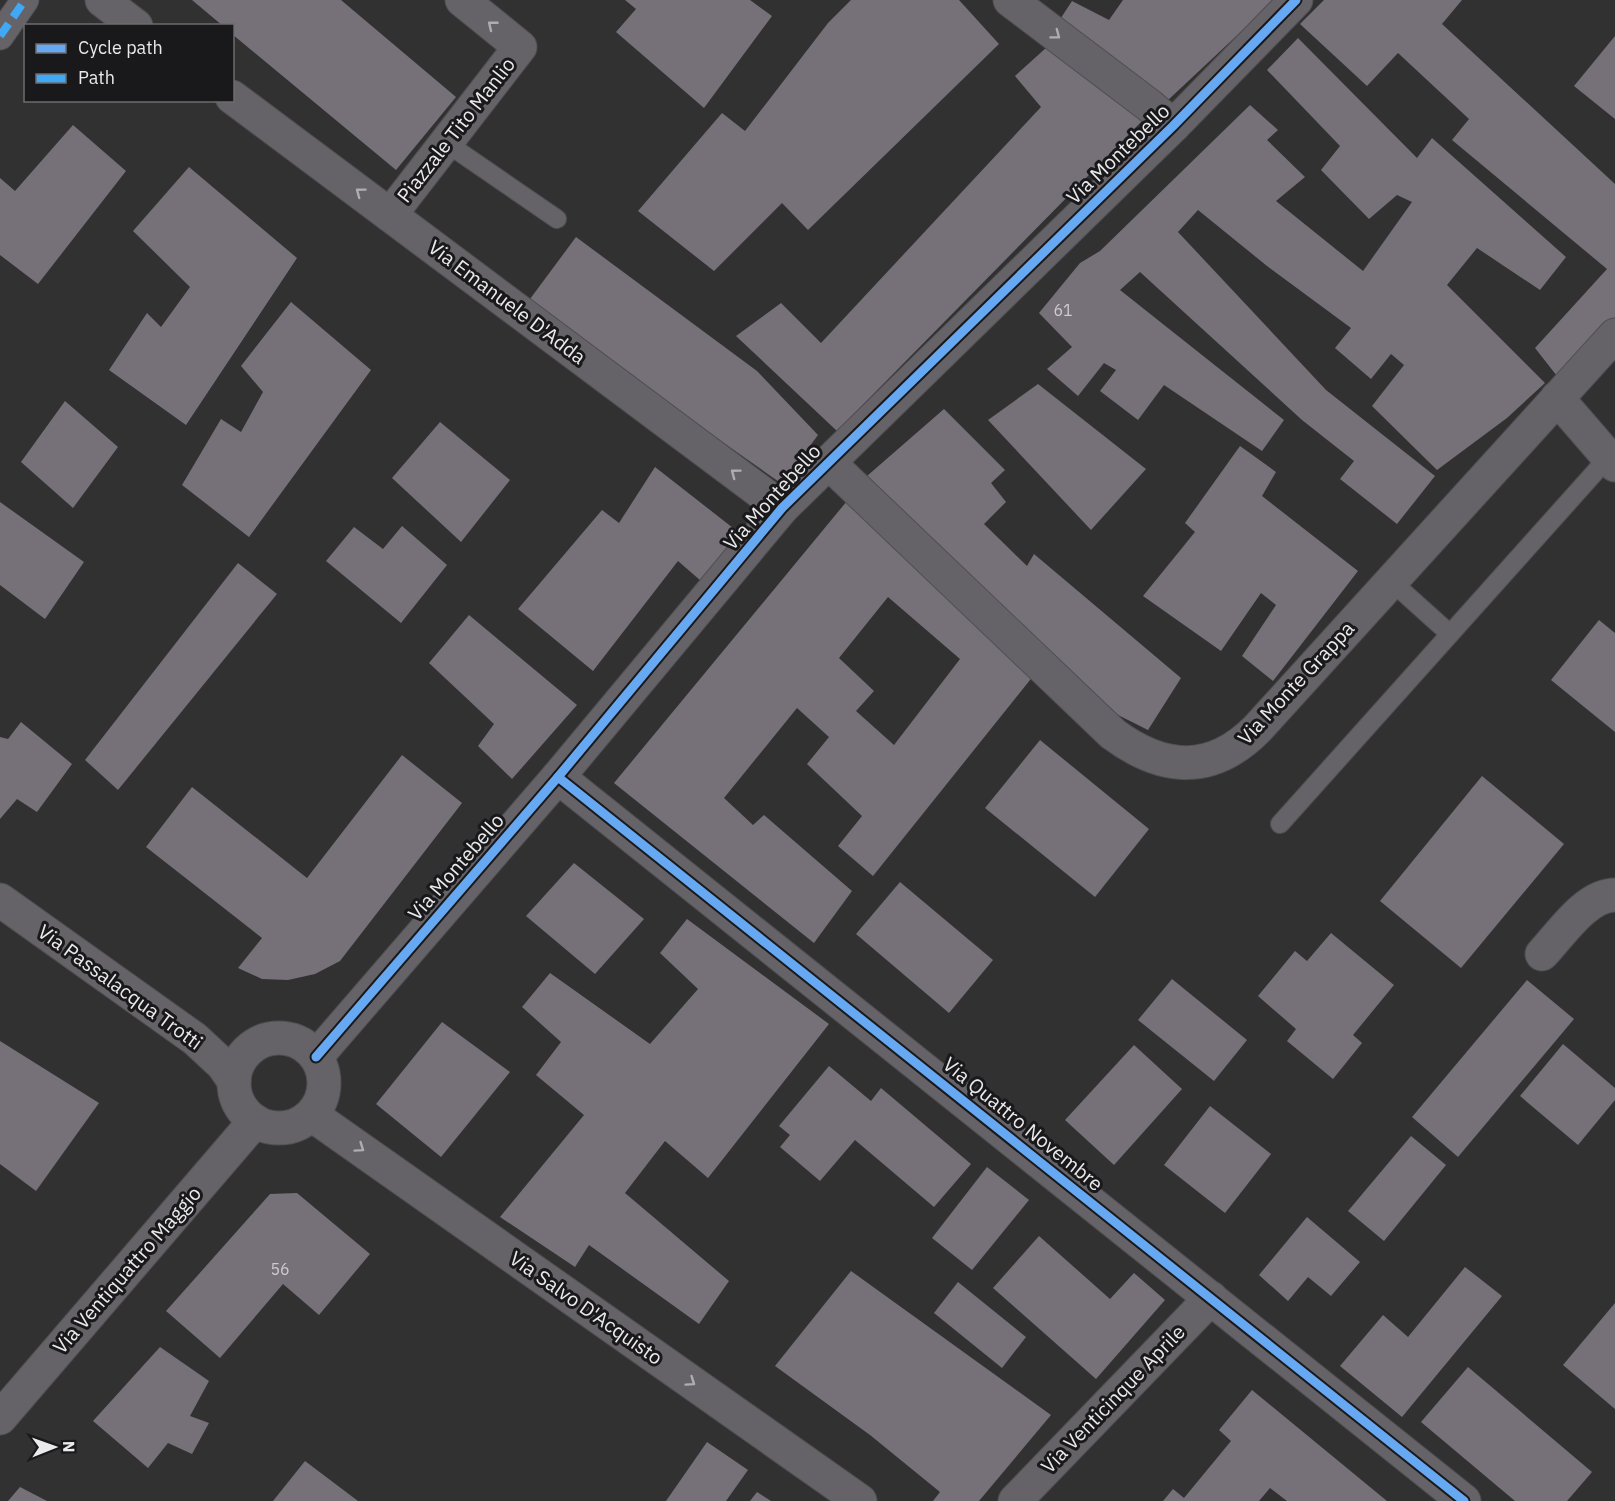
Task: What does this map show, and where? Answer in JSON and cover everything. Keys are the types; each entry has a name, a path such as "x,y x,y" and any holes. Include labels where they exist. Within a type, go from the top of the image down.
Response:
{"street":[{"path":"0,36 25,0"},
{"path":"102,0 133,24"},
{"name":"Piazzale Tito Manlio","path":"390,214 520,47 462,0"},
{"path":"1010,0 1150,105 1173,126"},
{"name":"Via Montebello","path":"316,1056 558,777 782,508 1173,126 1296,0"},
{"name":"Via Emanuele D'Adda","path":"234,98 782,508"},
{"name":"Via Monte Grappa","path":"828,462 1113,734 1139,752 1173,762 1190,763 1218,757 1248,738 1615,335"},
{"path":"1557,398 1613,457"},
{"name":"Via Quattro Novembre","path":"558,777 1464,1501"},
{"path":"1542,954 1587,906 1599,897 1615,895"},
{"name":"Via Passalacqua Trotti","path":"0,900 195,1039 223,1065 234,1081"},
{"path":"272,1039 288,1039 302,1044 316,1056 323,1070 325,1086 321,1101 312,1115 300,1124 285,1128 269,1128 255,1121 243,1111 236,1096 234,1081 238,1065 245,1054 257,1044 272,1039"},
{"name":"Via Salvo D'Acquisto","path":"312,1115 860,1501"},
{"name":"Via Ventiquattro Maggio","path":"0,1418 255,1121"},
{"name":"Via Venticinque Aprile","path":"1015,1501 1211,1298"}],"lane":[{"path":"446,142 557,219"},
{"path":"1280,824 1613,457"},
{"path":"1391,581 1450,634"}],"building":[{"path":"192,0 341,0 456,97 396,170 234,36 234,24 221,24"},
{"path":"625,0 750,0 772,16 704,108 616,32 636,9"},
{"path":"851,0 959,0 999,44 808,230 782,203 714,271 638,211 722,113 745,131 828,23"},
{"path":"1123,0 1275,0 1167,101 1055,27 1072,1 1109,20"},
{"path":"1324,0 1462,0 1442,24 1615,184 1615,318 1557,376 1535,348 1607,269 1452,140 1469,119 1398,53 1367,86 1300,24"},
{"path":"1615,36 1615,119 1574,86"},
{"path":"1298,38 1417,158 1432,138 1566,257 1540,290 1477,248 1447,285 1545,383 1507,418 1437,470 1372,406 1404,365 1391,354 1371,379 1335,348 1351,328 1267,266 1198,210 1178,232 1326,390 1435,476 1397,524 1340,479 1354,461 1302,420 1140,272 1120,290 1284,420 1262,451 1164,385 1138,420 1100,391 1116,370 1104,363 1078,396 1047,369 1072,347 1039,313 1080,263 1100,251 1250,105 1278,130 1267,140 1305,177 1276,201 1363,271 1412,202 1397,195 1369,219 1321,170 1340,146 1267,70"},
{"path":"1047,47 1143,120 837,431 736,336 781,303 821,343 1041,107 1015,76"},
{"path":"73,125 126,171 38,284 0,255 0,178 15,191"},
{"path":"189,167 297,258 186,425 109,370 147,313 161,327 190,287 133,231"},
{"path":"576,237 757,371 818,435 782,484 530,299"},
{"path":"291,302 371,370 249,537 182,485 221,419 241,432 263,392 241,366"},
{"path":"1038,384 1146,469 1091,530 988,420"},
{"path":"65,401 118,447 73,508 21,462"},
{"path":"944,409 1005,470 991,483 1006,502 984,524 1027,566 1034,554 1181,678 1148,730 1114,713 867,476"},
{"path":"440,422 510,480 461,542 392,478"},
{"path":"1240,446 1276,472 1262,496 1358,571 1273,681 1242,656 1276,605 1261,593 1221,651 1143,596 1195,532 1185,523"},
{"path":"655,467 742,535 701,581 678,561 593,671 518,609 602,510 619,523"},
{"path":"847,501 1034,675 873,876 838,846 862,816 807,764 829,737 797,708 724,798 753,825 764,815 852,891 814,943 614,783","holes":["888,597 960,659 894,745 856,711 874,691 839,658"]},
{"path":"0,502 84,562 45,619 0,585"},
{"path":"402,526 447,565 401,623 326,561 354,527 383,549"},
{"path":"238,563 277,594 118,790 85,760"},
{"path":"469,615 577,705 512,779 478,746 494,724 429,663"},
{"path":"1599,620 1615,633 1615,732 1551,680"},
{"path":"21,722 72,764 37,812 17,799 0,819 0,737 8,739"},
{"path":"1040,740 1149,829 1095,897 985,808"},
{"path":"402,755 462,803 340,961 315,974 288,980 262,979 238,968 262,938 146,847 192,787 307,878"},
{"path":"1482,776 1564,844 1461,968 1380,901"},
{"path":"574,863 644,919 595,974 526,916"},
{"path":"900,882 993,960 949,1013 856,934"},
{"path":"687,919 829,1024 708,1178 665,1141 625,1193 729,1281 699,1324 589,1245 575,1267 500,1217 584,1115 536,1075 561,1042 522,1007 550,973 650,1044 698,989 660,953"},
{"path":"1331,933 1394,985 1353,1035 1362,1043 1333,1079 1287,1041 1296,1029 1258,996 1295,951 1307,961"},
{"path":"1172,979 1247,1040 1214,1081 1138,1020"},
{"path":"1527,980 1574,1019 1458,1157 1412,1117"},
{"path":"442,1022 510,1072 441,1157 376,1104"},
{"path":"0,1041 99,1103 36,1191 0,1164"},
{"path":"1563,1044 1615,1088 1615,1100 1578,1145 1520,1096"},
{"path":"1134,1045 1182,1089 1114,1165 1065,1120"},
{"path":"829,1066 871,1101 881,1088 971,1164 934,1207 855,1140 820,1181 780,1147 790,1135 779,1126"},
{"path":"1210,1106 1271,1154 1225,1213 1164,1165"},
{"path":"1411,1136 1446,1165 1384,1241 1348,1211"},
{"path":"987,1167 1029,1200 972,1270 932,1238"},
{"path":"297,1193 370,1254 319,1315 283,1284 220,1358 166,1311 270,1194"},
{"path":"1307,1217 1360,1262 1331,1296 1308,1277 1288,1301 1259,1275"},
{"path":"1039,1236 1110,1299 1134,1273 1165,1300 1096,1379 993,1288"},
{"path":"1465,1267 1502,1296 1402,1417 1340,1366 1383,1315 1408,1337"},
{"path":"851,1271 1051,1415 979,1501 933,1501 940,1492 870,1435 775,1366"},
{"path":"958,1282 1026,1337 1002,1368 934,1313"},
{"path":"1615,1303 1615,1409 1563,1365"},
{"path":"160,1347 209,1381 190,1416 209,1423 192,1454 168,1443 148,1468 93,1421"},
{"path":"1468,1367 1592,1472 1567,1501 1515,1501 1421,1422"},
{"path":"1252,1390 1387,1501 1287,1501 1270,1488 1259,1501 1163,1501 1173,1489 1184,1498 1231,1441 1219,1430"},
{"path":"707,1442 748,1470 726,1501 666,1501"},
{"path":"305,1461 358,1501 273,1501"},
{"path":"20,1487 47,1501 8,1501"},
{"path":"757,1492 771,1501 750,1501"}],"marked path":[{"path":"0,36 25,0"}],"cycle path":[{"path":"316,1057 558,777 782,508 1173,126 1296,0"},
{"path":"558,777 1464,1501"}]}
